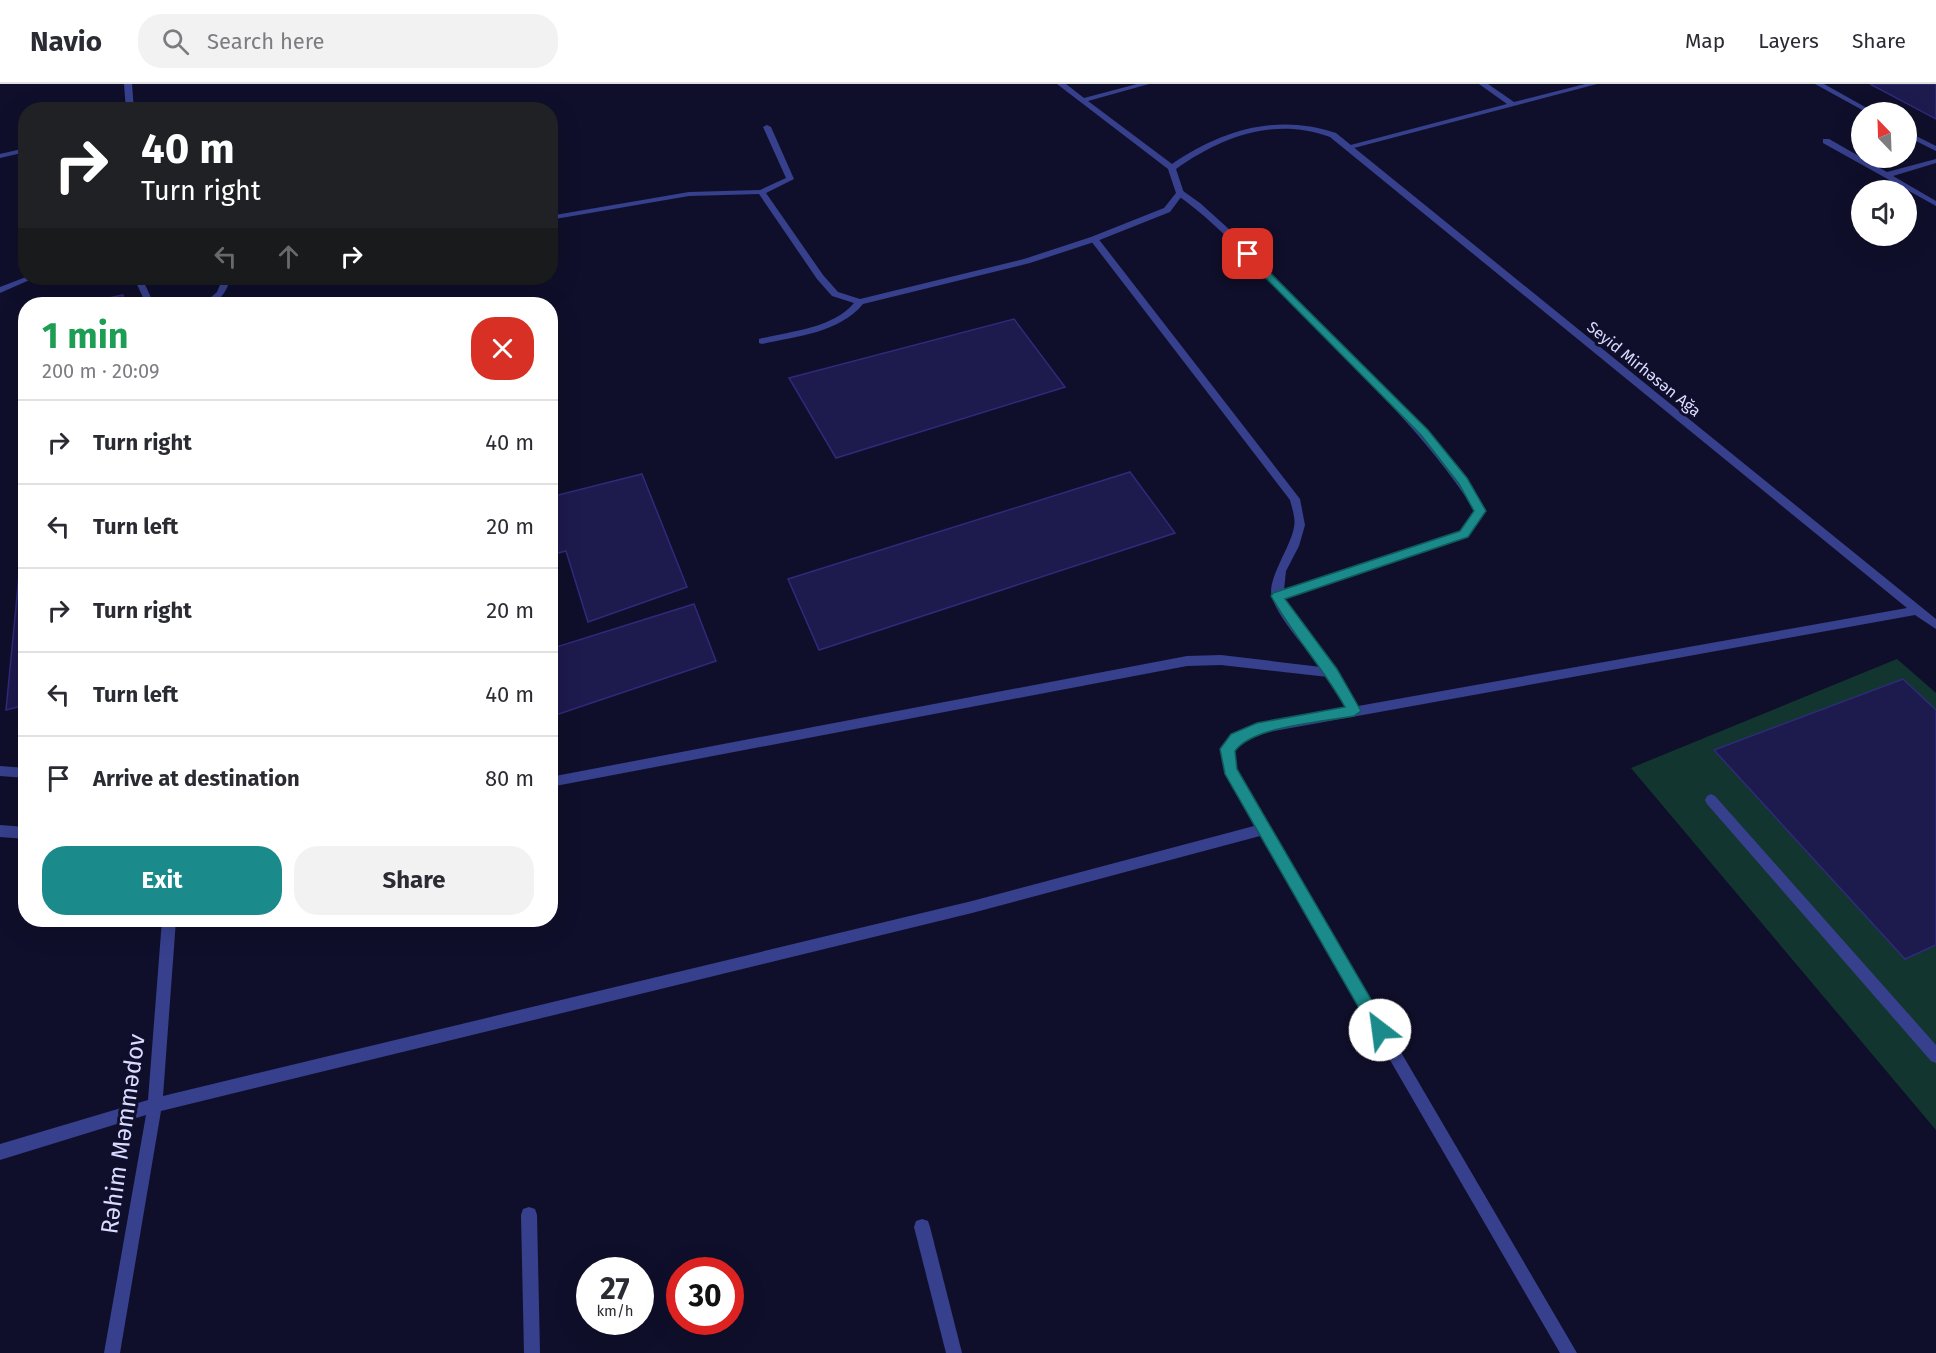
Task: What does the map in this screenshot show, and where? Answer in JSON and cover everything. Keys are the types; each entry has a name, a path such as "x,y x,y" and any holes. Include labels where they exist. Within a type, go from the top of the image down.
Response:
{"street":[{"path":"128,84 129,102"},
{"path":"1061,84 1172,168 1180,193 1197,204 1234,240 1425,433 1463,481 1480,511 1464,534 1277,596"},
{"path":"1085,100 1145,84"},
{"path":"1483,84 1513,105"},
{"path":"1347,147 1593,84"},
{"path":"1819,84 1852,102"},
{"path":"558,216 689,194 761,192 790,179 767,127"},
{"name":"Seyid Mirhəsən Ağa","path":"1172,168 1190,155 1224,138 1274,127 1306,127 1333,135 1936,625"},
{"path":"1917,139 1936,149"},
{"path":"1826,141 1936,204"},
{"path":"0,156 18,152"},
{"path":"1886,176 1936,161"},
{"path":"761,192 820,277 836,294 860,302 1027,261 1094,239 1167,210 1180,193"},
{"path":"1094,239 1295,499 1300,525 1294,546 1281,571 1277,596 1292,621 1332,673 1354,711"},
{"path":"0,290 18,283"},
{"path":"217,297 222,293 225,285"},
{"path":"762,341 836,322 854,312 860,302"},
{"path":"1569,1353 1263,829 1230,770 1227,749 1236,738 1257,729 1917,610"},
{"path":"558,780 1187,661 1221,660 1332,673"},
{"path":"0,771 18,772"},
{"path":"1711,800 1936,1056"},
{"path":"0,1152 155,1105 972,907 1263,829"},
{"path":"0,831 18,832"},
{"name":"Rəhim Məmmədov","path":"112,1353 155,1105 168,927"},
{"path":"529,1215 532,1353"},
{"path":"922,1227 954,1353"}],"green space":[{"path":"1897,659 1936,693 1936,1130 1631,768"}],"building":[{"path":"1870,84 1936,84 1936,119 1917,109 1917,102 1904,102"},
{"path":"1014,319 1065,387 836,458 789,378"},
{"path":"1130,472 1175,533 819,650 788,579"},
{"path":"642,474 687,587 588,622 566,551 558,553 558,495"},
{"path":"18,586 18,707 6,710"},
{"path":"694,604 716,661 558,714 558,646"},
{"path":"1903,679 1936,710 1936,945 1905,959 1714,750"}],"route":[{"path":"1248,254 1425,433 1463,481 1480,511 1464,534 1277,596 1292,621 1332,673 1354,711 1257,729 1236,738 1227,749 1230,770 1380,1030"}]}
